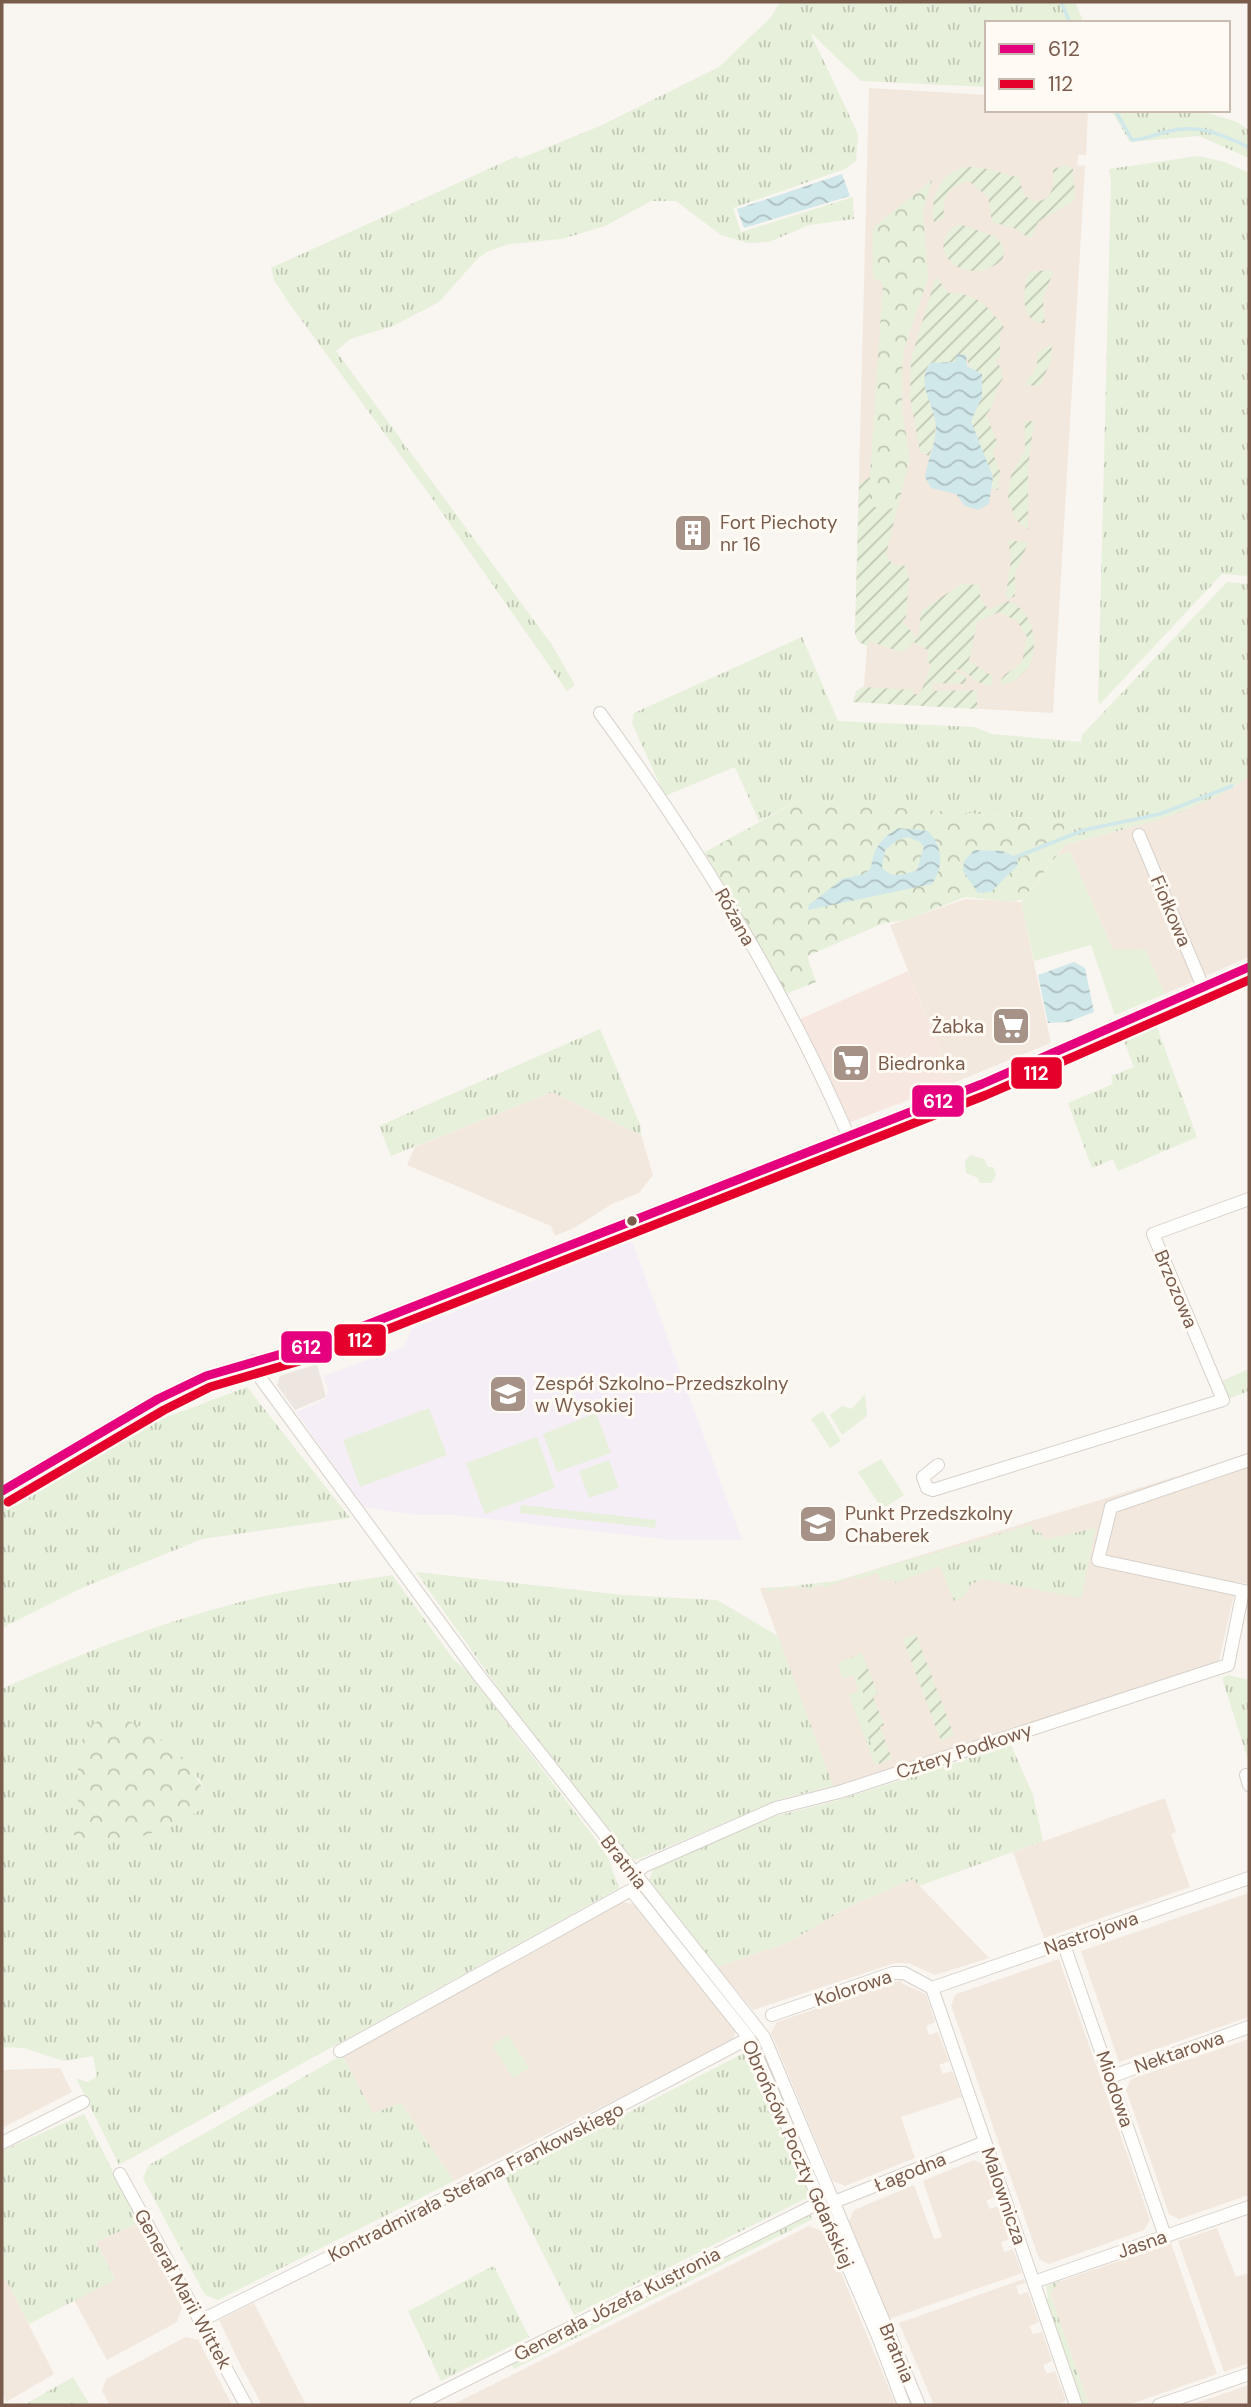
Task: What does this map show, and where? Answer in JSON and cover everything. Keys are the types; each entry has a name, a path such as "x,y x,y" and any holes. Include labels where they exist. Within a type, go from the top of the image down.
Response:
{"street":[{"name":"Różana","path":"600,713 720,888 807,1050 848,1135"},
{"name":"Fiołkowa","path":"1139,835 1203,987"},
{"path":"2,1491 158,1399 206,1376 323,1342 982,1084 1249,967"},
{"name":"Brzozowa","path":"938,1465 923,1477 928,1488 933,1490 1223,1400 1153,1234 1249,1199"},
{"name":"Bratnia","path":"254,1361 261,1380 477,1673 770,2048 919,2405"},
{"name":"Cztery Podkowy","path":"634,1874 644,1866 776,1808 838,1792 1228,1665 1246,1592 1098,1560 1111,1507 1249,1460"},
{"name":"Nastrojowa","path":"932,1988 1249,1878"},
{"name":"Obrońców Poczty Gdańskiej","path":"341,2050 631,1890 749,2038 877,2334 904,2405"},
{"name":"Miodowa","path":"1063,1942 1165,2236"},
{"name":"Kolorowa","path":"772,2015 893,1973 904,1973 932,1988"},
{"name":"Malownicza","path":"932,1988 1076,2405"},
{"name":"Nektarowa","path":"1110,2077 1249,2027"},
{"name":"Kontradmirała Stefana Frankowskiego","path":"200,2321 378,2232 749,2038"},
{"path":"2,2143 83,2102"},
{"name":"Łagodna","path":"834,2202 985,2142"},
{"name":"Generał Marii Wittek","path":"120,2174 200,2321 209,2332 246,2405"},
{"name":"Generała Józefa Kustronia","path":"416,2405 819,2203"},
{"name":"Jasna","path":"1034,2282 1249,2207"},
{"path":"1159,2405 1249,2374"}],"shaded area":[{"path":"869,88 985,95 985,112 1088,112 1086,155 1078,155 1077,165 1085,166 1053,713 854,702 856,691 864,686 867,646 859,642 855,634"},
{"path":"1249,776 1249,957 1165,994 1145,950 1113,950 1070,852 1057,856 1065,845 1140,825 1186,808 1234,787"},
{"path":"966,899 1021,902 1051,1043 953,1083 890,925"},
{"path":"908,971 953,1083 848,1123 798,1020"},
{"path":"552,1092 641,1135 653,1175 639,1193 612,1204 574,1228 555,1236 551,1226 407,1165 415,1147"},
{"name":"Zespół Szkolno-Przedszkolny w Wysokiej","path":"632,1241 742,1540 671,1540 363,1507 296,1412 326,1399 328,1389 323,1376 404,1347 411,1329"},
{"path":"317,1364 326,1397 295,1410 277,1385 280,1376"},
{"path":"1249,1454 1249,1584 1237,1582 1219,1661 1188,1675 834,1790 760,1588 824,1585"},
{"path":"1165,1798 1176,1832 1171,1834 1190,1887 1044,1938 1013,1852"},
{"path":"913,1879 989,1958 935,1975 908,1963 895,1963 753,2010 717,1967 789,1942 850,1906"},
{"path":"1249,1893 1249,2017 1119,2062 1081,1951"},
{"path":"621,1902 634,1904 736,2031 732,2041 454,2181 401,2103 373,2114 342,2055"},
{"path":"1059,1959 1150,2220 1144,2230 1049,2264 1039,2259 951,2005 956,1994"},
{"path":"901,1980 903,1984 926,1994 935,2022 926,2026 929,2035 938,2032 949,2061 939,2065 943,2074 952,2071 962,2097 901,2117 915,2158 845,2186 833,2181 771,2033 777,2022"},
{"path":"1249,2039 1249,2195 1179,2219 1169,2214 1126,2090 1131,2079"},
{"path":"60,2068 72,2092 2,2128 2,2070"},
{"path":"974,2160 985,2165 995,2197 986,2201 990,2209 998,2206 1010,2239 1001,2242 1004,2252 1013,2249 1022,2273 889,2319 849,2221 854,2210 914,2185 934,2239 942,2237 923,2181"},
{"path":"139,2223 182,2307 177,2322 107,2360 74,2300 115,2279 96,2242"},
{"path":"809,2226 824,2232 896,2405 452,2405"},
{"path":"1217,2228 1236,2277 1249,2273 1249,2363 1224,2372 1178,2241"},
{"path":"1171,2243 1217,2374 1128,2405 1089,2405 1050,2294 1055,2283"},
{"path":"1024,2279 1026,2283 1016,2286 1019,2295 1028,2292 1039,2322 1029,2326 1033,2334 1042,2332 1052,2361 1043,2365 1047,2374 1055,2371 1066,2400 1057,2405 934,2405 899,2323"},
{"path":"6,2280 54,2374 6,2402 2,2393 2,2281"},
{"path":"254,2303 306,2405 262,2405 239,2362 219,2320"},
{"path":"186,2337 198,2340 232,2405 110,2405 102,2391 106,2379"},
{"path":"1249,2385 1249,2405 1190,2405"}],"green space":[{"path":"780,2 1075,2 1083,21 985,21 985,87 861,81 810,32 858,134 856,161 845,169 733,208 741,232 853,197 854,219 809,225 769,242 748,243 721,235 676,201 651,201 605,226 562,239 509,244 489,251 478,258 439,302 393,326 350,339 336,351 552,645 575,685 567,691 434,501 289,303 274,280 271,268 517,156 519,159 600,126 719,67 771,17"},
{"path":"1112,112 1204,112 1237,122 1249,130 1249,158 1199,136 1130,142"},
{"path":"1198,156 1225,162 1249,173 1249,576 1222,574 1100,704 1111,181 1109,169"},
{"path":"1067,165 1073,169 1075,200 1038,222 1031,239 1014,228 992,222 988,197 969,181 951,189 945,198 944,217 934,223 933,204 939,186 952,172 961,168 983,168 1019,178 1024,195 1034,202 1049,195 1053,186 1053,169"},
{"path":"932,180 923,211 928,278 903,352 902,410 910,460 897,509 874,507 869,503 870,477 883,283 873,278 873,228"},
{"path":"960,224 996,237 1004,248 1003,259 989,268 975,271 962,269 952,263 945,254 944,244 948,234"},
{"path":"1029,272 1053,272 1043,298 1045,323 1037,322 1031,318 1025,305 1027,279"},
{"path":"936,276 948,293 975,298 1004,327 1000,334 1000,357 995,360 1001,368 1003,379 986,415 997,441 993,454 1000,471 998,490 992,489 988,466 974,433 974,412 980,401 966,355 956,362 930,363 926,371 924,384 934,411 935,428 929,456 920,452 910,397 911,359"},
{"path":"1052,344 1051,360 1040,386 1025,385 1037,366 1038,353"},
{"path":"1025,420 1034,422 1028,468 1028,530 1015,519 1008,497 1011,475 1025,450"},
{"path":"870,477 870,503 874,507 897,509 886,555 893,565 906,566 909,579 906,617 902,621 918,639 921,611 961,584 980,585 980,599 989,610 1008,601 1019,607 1027,617 1034,643 1032,657 1026,669 1016,679 1001,685 1002,678 1022,662 1027,637 1017,621 999,612 977,622 969,661 992,676 992,686 956,669 955,672 966,676 966,684 933,683 932,691 977,690 977,709 853,702 856,691 864,687 913,690 913,694 920,694 931,666 927,659 929,651 914,642 903,652 869,642 867,646 859,642 855,634 859,484"},
{"path":"1008,540 1028,543 1015,574 1015,596 1008,599 1006,595 1011,559"},
{"path":"1227,582 1249,584 1249,776 1207,801 1161,819 1065,845 1064,821 800,800 759,821 735,767 665,796 632,723 634,713 802,637 838,721 974,727 992,734 1081,742 1082,735"},
{"path":"800,800 1064,821 1065,845 1023,899 1011,902 965,897 906,920 884,923 807,956 816,982 783,995 705,852"},
{"path":"1070,852 1113,950 1145,949 1165,994 1115,1015 1091,945 1034,961 1021,902 1057,856"},
{"path":"1154,1019 1197,1137 1118,1171 1113,1159 1092,1168 1068,1103 1113,1084 1111,1076 1134,1067 1121,1033"},
{"path":"600,1029 641,1127 641,1135 552,1092 391,1156 379,1126"},
{"path":"970,1155 984,1159 988,1167 993,1167 996,1175 991,1183 980,1183 978,1178 966,1173 965,1161"},
{"path":"1249,1369 1249,1391 1228,1399 1220,1382"},
{"path":"247,1387 350,1518 202,1539 84,1587 2,1628 2,1507 29,1486 158,1410 170,1416"},
{"path":"865,1394 867,1416 842,1435 830,1415 842,1406 852,1409"},
{"path":"429,1408 447,1455 360,1487 343,1440"},
{"path":"823,1411 841,1441 830,1448 811,1419"},
{"path":"596,1413 611,1453 557,1472 543,1434"},
{"path":"537,1437 555,1488 485,1514 466,1463"},
{"path":"881,1459 904,1495 882,1509 858,1472"},
{"path":"609,1460 619,1488 589,1498 579,1471"},
{"path":"521,1505 656,1520 655,1528 520,1513"},
{"path":"1031,1525 1035,1533 1041,1532 1044,1540 1096,1528 1081,1598 983,1579 971,1584 964,1597 954,1601 940,1566 895,1583 894,1579 876,1581 880,1579 877,1573 857,1580 855,1576 824,1588 823,1584 807,1590 806,1586 798,1589 796,1585 836,1581"},
{"path":"416,1572 623,1595 717,1600 778,1636 833,1786 781,1799 636,1860 626,1856 523,1723"},
{"path":"392,1575 454,1660 468,1672 597,1841 608,1858 619,1888 119,2165 76,2078 87,2082 97,2077 93,2056 64,2061 24,2048 2,2047 2,1689 100,1648 235,1603","holes":["84,1730 163,1742 200,1780 209,1803 67,1823 78,1821 78,1766"]},
{"path":"794,1586 781,1591 779,1588 768,1592 765,1589"},
{"path":"916,1634 954,1735 941,1741 903,1639"},
{"path":"862,1653 866,1664 854,1669 865,1698 861,1701 872,1730 867,1732 879,1764 875,1765 849,1695 859,1690 853,1675 843,1679 838,1663"},
{"path":"866,1664 878,1694 873,1696 884,1725 880,1727 892,1759 879,1764 866,1732 871,1730 860,1700 865,1698 854,1669"},
{"path":"1228,1675 1249,1680 1249,1763 1222,1678"},
{"path":"109,1714 141,1727 169,1747 193,1773 209,1803 183,1822 140,1837 87,1842 74,1835 66,1823 78,1821 78,1766 84,1730"},
{"path":"1011,1745 1033,1795 1043,1841 919,1886 913,1879 850,1906 789,1942 717,1967 649,1880 654,1868 773,1817 838,1800"},
{"path":"508,2035 529,2068 513,2078 492,2045"},
{"path":"750,2050 811,2196 574,2315 504,2176"},
{"path":"342,2055 373,2113 401,2103 454,2181 218,2300 205,2295 143,2178 149,2165"},
{"path":"84,2114 139,2223 96,2242 115,2280 29,2324 6,2280 2,2281 2,2151"},
{"path":"809,2213 813,2219 514,2369 511,2363"},
{"path":"494,2266 529,2337 441,2381 408,2311"},
{"path":"1059,2281 1050,2294 1089,2405 1081,2405 1045,2300 1048,2298 1046,2286"},
{"path":"73,2377 90,2405 24,2405"}],"water":[{"path":"842,174 850,196 744,228 737,209"},
{"path":"957,354 966,355 967,366 982,374 982,397 971,421 993,477 989,504 978,510 965,506 956,494 931,488 925,477 936,427 925,387 926,371 930,363 955,362"},
{"path":"898,828 928,831 937,843 940,864 932,884 808,910 809,905 842,879 864,874 871,868 876,849 882,840","holes":["908,837 920,842 924,847 917,870 894,875 882,868 885,850 899,839"]},
{"path":"974,850 1002,851 1016,857 1018,865 991,892 978,893 963,871 964,861"},
{"path":"1074,962 1085,968 1094,1012 1068,1022 1048,1023 1038,975"}],"waterway":[{"path":"1061,2 1069,21"},
{"path":"1116,112 1132,140 1191,129 1220,135 1249,147"},
{"path":"1016,857 1084,830 1160,814 1232,786"}],"transit line":[{"name":"612","path":"2,1491 158,1399 206,1376 323,1342 982,1084 1249,967"},
{"name":"112","path":"8,1502 164,1410 210,1387 327,1353 986,1095 1249,980"}],"place":[{"name":"Fort Piechoty nr 16","path":"693,533"},
{"name":"Żabka","path":"1011,1026"},
{"name":"Biedronka","path":"851,1063"},
{"name":"Zespół Szkolno-Przedszkolny w Wysokiej","path":"508,1394"},
{"name":"Punkt Przedszkolny Chaberek","path":"818,1524"}]}
